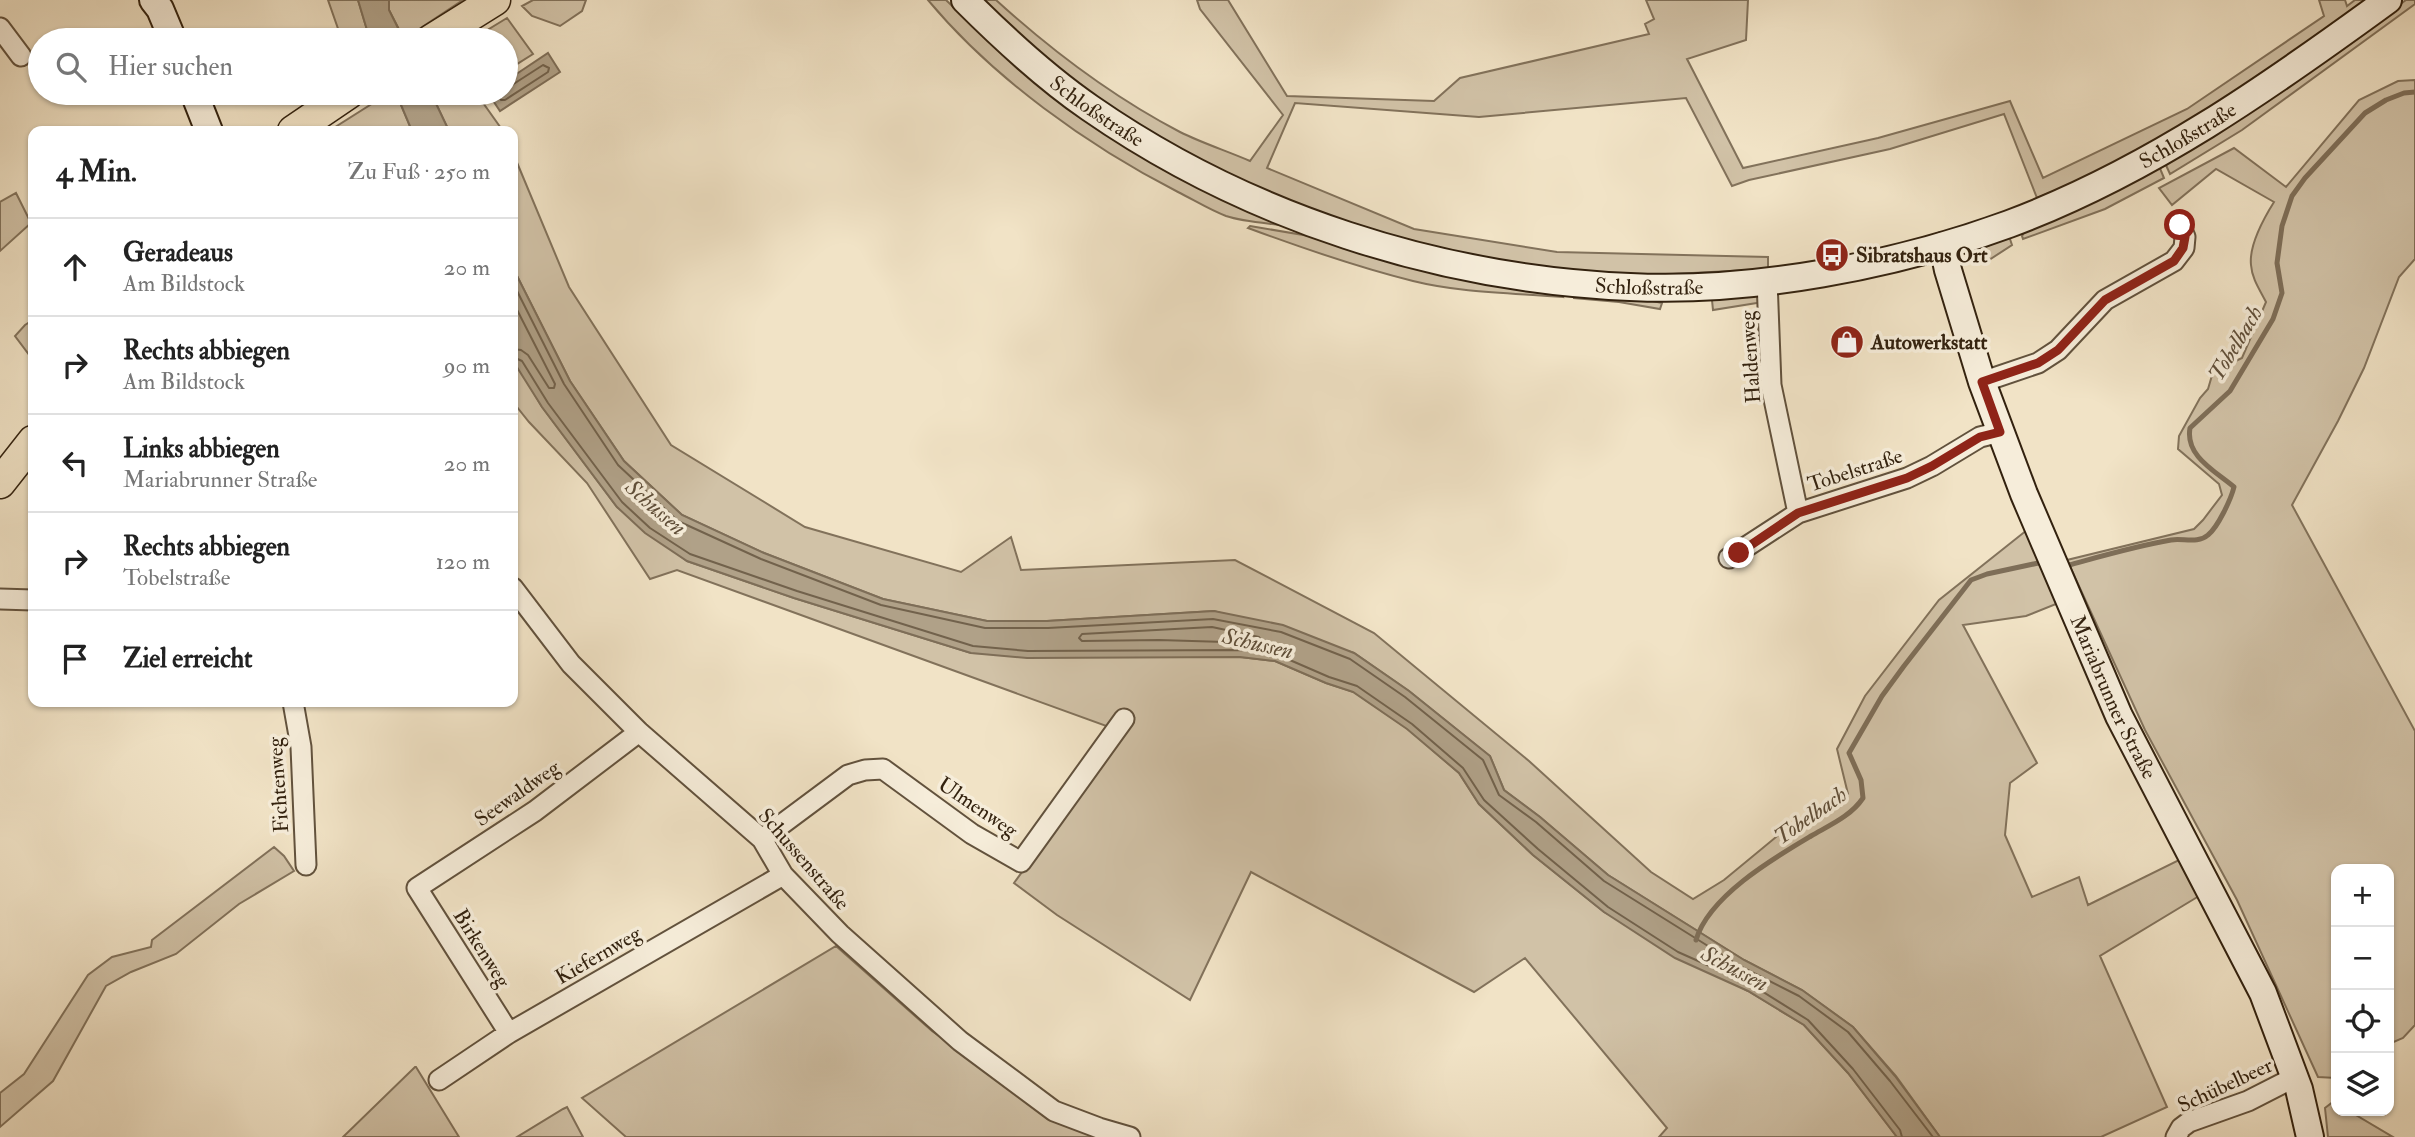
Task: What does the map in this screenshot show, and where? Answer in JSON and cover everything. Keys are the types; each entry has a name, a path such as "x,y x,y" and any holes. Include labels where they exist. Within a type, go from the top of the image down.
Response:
{"main road":[{"path":"153,0 168,28"},
{"path":"451,28 495,0"},
{"name":"Schloßstraße","path":"965,0 1038,69 1091,109 1171,157 1273,208 1362,241 1454,265 1536,279 1630,287 1700,286 1767,280 1908,255 2011,223 2147,161 2204,128 2273,84 2388,0"},
{"path":"199,105 207,126"},
{"path":"300,126 331,105"},
{"name":"Mariabrunner Straße","path":"1943,246 1982,382 2054,565 2119,716 2263,993 2295,1077 2310,1137"},
{"path":"1908,255 1957,299"},
{"path":"0,483 28,447"}],"street":[{"path":"0,28 21,56"},
{"path":"1982,382 2038,363 2058,350 2105,300 2174,261 2183,248 2185,237 2180,225"},
{"name":"Haldenweg","path":"1767,280 1771,384 1798,513"},
{"name":"Tobelstraße","path":"1729,558 1798,513 1907,478 1980,437 2000,432"},
{"name":"Schussenstraße","path":"518,597 571,664 639,732 762,839 783,875 840,934 960,1041 1054,1111 1130,1137"},
{"path":"0,599 28,600"},
{"name":"Fichtenweg","path":"294,707 301,747 306,864"},
{"name":"Ulmenweg","path":"762,839 848,775 865,769 883,769 972,834 1021,862 1124,719"},
{"name":"Seewaldweg","path":"417,888 535,811 639,732"},
{"name":"Kiefernweg","path":"439,1080 509,1032 783,875"},
{"name":"Birkenweg","path":"417,888 509,1032"},
{"name":"Schübelbeer","path":"2176,1137 2181,1128 2189,1122 2248,1101 2295,1077"}],"shaded area":[{"path":"328,0 358,0 366,28 338,28"},
{"path":"389,0 463,0 421,28 398,28 389,10"},
{"path":"533,0 586,0 582,11 560,26 532,16 522,6"},
{"path":"928,0 946,0 979,32 1295,227 1226,216 1110,154 1076,132 1012,83 954,29"},
{"path":"981,0 996,0 1084,72 1131,104 1188,136 1250,161 1283,115 1200,9 1197,0 1228,0 1287,96 1434,101 1460,78 1649,34 1645,24 1654,19 1646,0 1748,0 1746,40 1687,59 1743,168 1878,138 2010,101 2043,178 2187,109 2324,16 2319,0 2345,0 2347,6 2355,0 2371,0 2264,78 2103,171 2037,198 2004,114 1890,149 1732,186 1686,98 1479,117 1295,103 1267,168 1414,229 1557,252 1768,257 1768,269 1673,274 1597,274 1425,247 1331,218 1235,179 1094,101"},
{"path":"2406,0 2415,0 2415,4 2242,130 2170,174 2165,163 2359,35"},
{"path":"507,18 514,28 491,28"},
{"path":"518,33 533,54 518,63"},
{"path":"2415,80 2415,259 2399,277 2364,368 2292,505 2415,731 2415,1025 2403,1038 2394,1042 2394,864 2331,864 2331,1078 2318,1077 2237,900 2145,730 2067,560 2194,529 2222,495 2219,484 2178,449 2179,436 2208,389 2213,372 2242,358 2266,302 2253,275 2251,257 2258,232 2274,202 2216,169 2172,205 2159,188 2234,148 2286,187 2359,100 2398,81"},
{"path":"370,105 401,105 410,126 337,126"},
{"path":"437,105 485,105 499,126 447,126"},
{"path":"518,165 569,287 671,445 805,527 961,572 1011,537 1021,570 1235,560 1374,633 1529,761 1651,872 1693,899 1724,880 1781,833 1848,794 1837,749 1865,696 1939,600 2032,526 2066,600 2026,616 1963,625 2037,763 2010,783 2005,835 2032,897 2079,877 2088,905 2185,857 2204,893 2100,956 2167,1107 2101,1137 1940,1137 1896,1076 1853,1027 1802,990 1744,960 1608,875 1504,790 1490,756 1409,691 1354,653 1214,611 1047,621 987,621 883,599 764,553 682,515 624,461 570,381 518,278"},
{"path":"2159,166 2164,178 2105,209 2023,239 2025,231"},
{"path":"16,193 28,217 28,226 0,251 0,202"},
{"path":"1250,226 1321,238 1560,290 1563,297 1468,290 1413,281 1309,250 1248,228"},
{"path":"2009,236 2012,245 1986,262 1973,261 1979,250"},
{"path":"1756,292 1763,302 1713,310 1712,300"},
{"path":"1574,294 1624,295 1662,303 1660,309 1574,298"},
{"path":"28,323 28,353 15,336"},
{"path":"518,366 542,407 617,507 687,561 794,598 971,653 1240,657 1275,661 1354,692 1408,729 1459,773 1479,804 1533,855 1604,912 1804,1025 1848,1073 1897,1137 1659,1137 1667,1128 1525,958 1474,992 1251,872 1190,1000 1057,915 1014,883 1133,719 1109,727 677,570 650,579 587,483 518,408"},
{"path":"274,847 294,871 239,904 176,954 131,972 106,986 53,1081 0,1127 0,1093 24,1074 88,975 112,957 151,947 152,940"},
{"path":"836,946 932,1031 1052,1117 1096,1137 626,1137 582,1098"},
{"path":"415,1067 459,1137 343,1137"},
{"path":"2331,1103 2331,1116 2357,1116 2393,1137 2328,1137 2325,1108"},
{"path":"567,1107 583,1137 517,1137 563,1109"}],"water":[{"path":"358,0 389,0 389,10 398,28 366,28"},
{"path":"548,53 560,72 518,99 518,73"},
{"path":"401,105 437,105 447,126 410,126"},
{"path":"496,105 509,105 500,111"},
{"name":"Schussen","path":"518,278 570,381 624,461 682,515 764,553 883,599 987,621 1047,621 1214,611 1283,625 1354,653 1409,691 1490,756 1504,790 1608,875 1744,960 1802,990 1853,1027 1895,1076 1940,1137 1897,1137 1848,1073 1804,1025 1748,991 1675,958 1604,912 1533,855 1479,804 1459,773 1407,729 1353,692 1275,661 1240,657 1027,658 971,653 794,598 687,561 645,533 617,507 542,407 518,369"}],"waterway":[{"name":"Tobelbach","path":"2069,565 2158,542 2204,538 2216,526 2234,487 2197,455 2192,447 2190,428 2230,391 2273,319 2282,293 2277,263 2282,226 2292,196 2305,178 2365,113 2386,100 2415,92"},
{"name":"Tobelbach","path":"1696,940 1714,908 1744,880 1779,855 1833,824 1863,798 1861,780 1849,753 1882,696 1971,580 2043,562"}],"place":[{"name":"Sibratshaus Ort","path":"1832,255"},
{"name":"Autowerkstatt","path":"1847,342"}],"route":[{"path":"1739,553 1798,513 1907,478 1980,437 2000,432 1982,382 2038,363 2058,350 2105,300 2174,261 2183,248 2185,237 2180,225"}]}
